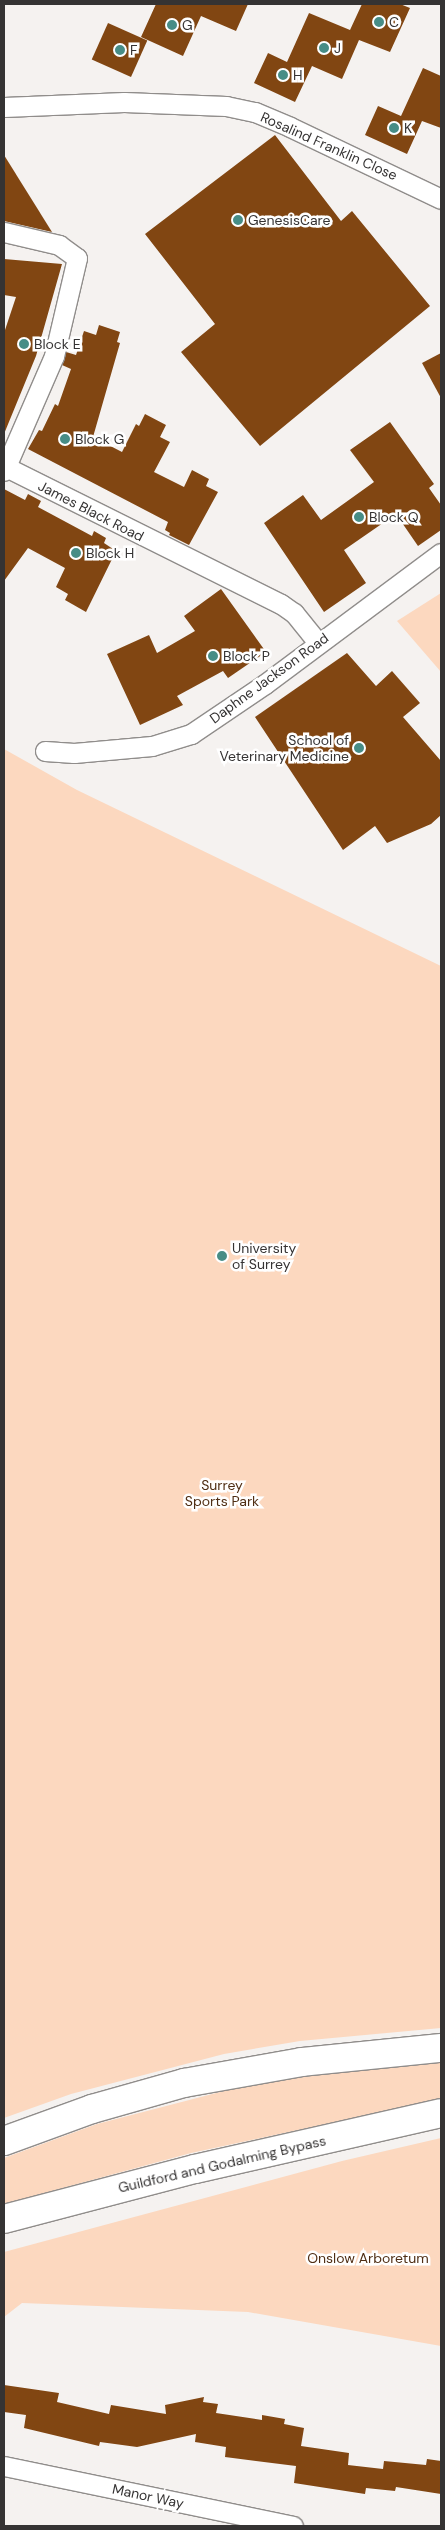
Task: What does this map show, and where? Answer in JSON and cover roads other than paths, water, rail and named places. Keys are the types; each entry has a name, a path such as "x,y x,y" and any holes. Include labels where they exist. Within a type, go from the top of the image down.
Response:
{"highway":[{"path":"4,2141 92,2109 194,2081 302,2062 441,2048"},
{"name":"Guildford and Godalming Bypass","path":"4,2219 195,2169 441,2113"}],"street":[{"name":"Rosalind Franklin Close","path":"4,106 124,102 226,106 254,112 290,127 441,199"},
{"path":"4,232 59,245 77,258 54,356 4,468"},
{"name":"James Black Road","path":"4,468 281,604 294,613 318,643"},
{"name":"Daphne Jackson Road","path":"45,751 74,753 152,746 191,734 265,684 441,553"},
{"name":"Manor Way","path":"4,2466 293,2526"}],"place":[{"name":"C","path":"379,22"},
{"name":"G","path":"172,25"},
{"name":"J","path":"324,48"},
{"name":"F","path":"120,50"},
{"name":"H","path":"283,75"},
{"name":"K","path":"394,128"},
{"name":"GenesisCare","path":"238,220"},
{"name":"Block E","path":"24,344"},
{"name":"Block G","path":"65,439"},
{"name":"Block Q","path":"359,517"},
{"name":"Block H","path":"76,553"},
{"name":"Block P","path":"213,656"},
{"name":"School of Veterinary Medicine","path":"359,748"},
{"name":"University of Surrey","path":"222,1256"}],"park label":[{"name":"Surrey Sports Park","path":"222,1494"},
{"name":"Onslow Arboretum","path":"368,2258"}]}
